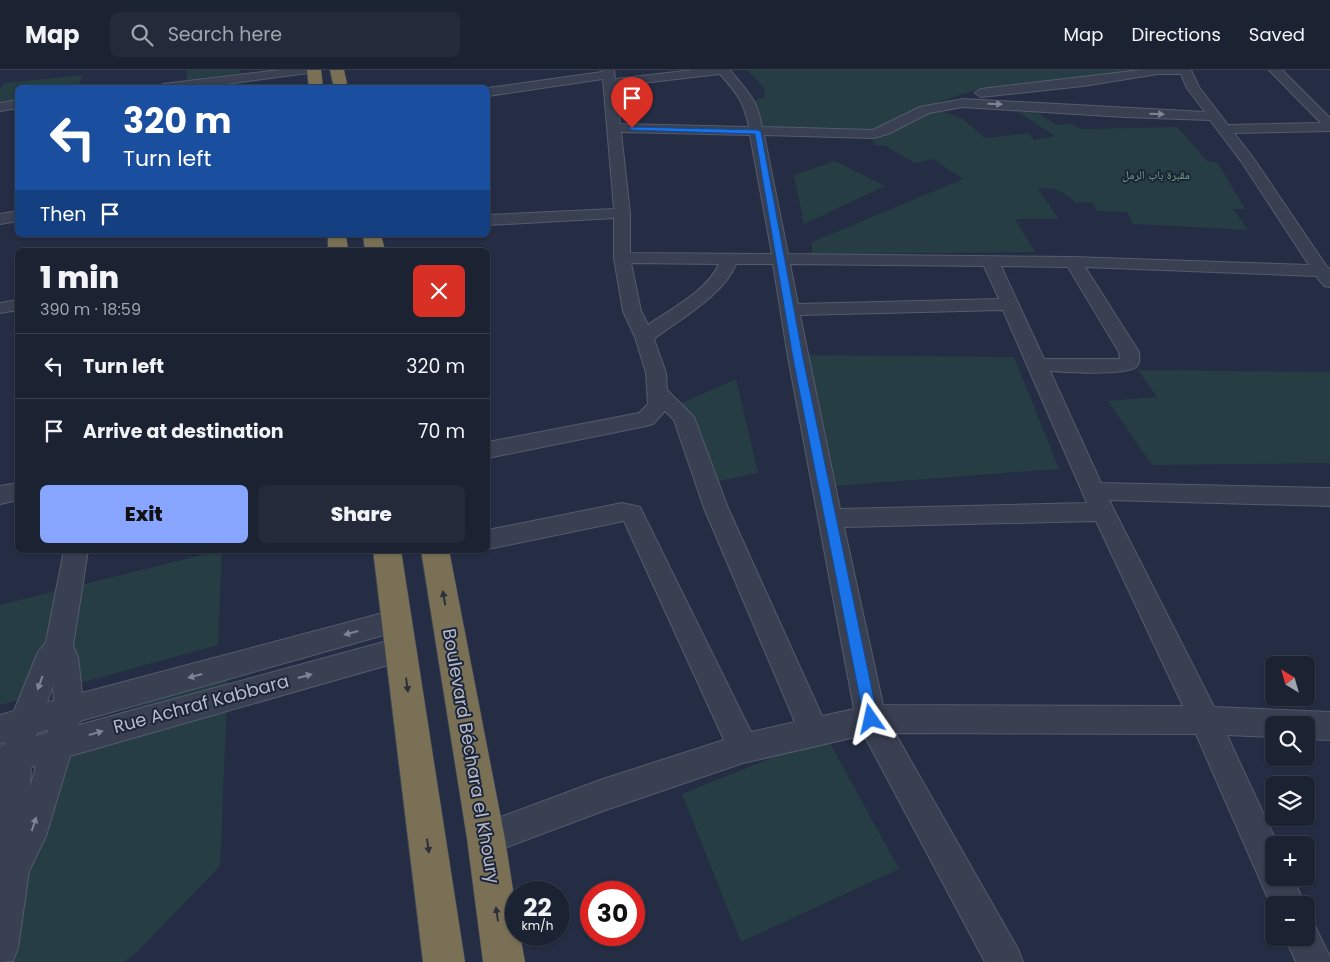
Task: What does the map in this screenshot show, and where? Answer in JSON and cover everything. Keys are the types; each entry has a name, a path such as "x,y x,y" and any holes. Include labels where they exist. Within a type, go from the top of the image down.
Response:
{"highway":[{"path":"314,70 316,85"},
{"path":"337,70 340,85"},
{"path":"387,553 444,962"},
{"name":"Boulevard Béchara el Khoury","path":"436,553 486,839 504,962"}],"street":[{"path":"186,85 308,70"},
{"path":"490,92 609,76 723,70 744,93 752,109 758,132 790,310 871,719 1005,962"},
{"path":"614,128 873,134 884,132 922,110 947,104 968,95 1083,82 1158,71 1185,70 1193,88 1212,116 1249,162 1327,276"},
{"path":"1275,70 1330,126"},
{"path":"490,450 646,419 658,406 656,373 644,337 632,311 622,258 622,213 609,76"},
{"path":"1012,89 1028,106"},
{"path":"947,104 963,103 1124,113 1212,116"},
{"path":"0,106 15,104"},
{"path":"1223,129 1330,126"},
{"path":"490,220 622,213"},
{"path":"0,219 15,216"},
{"path":"622,258 1073,262 1327,276"},
{"path":"644,337 710,289 723,274 729,259"},
{"path":"991,262 1093,491 1205,720 1265,854"},
{"path":"1037,365 1123,366 1130,362 1129,352 1073,262"},
{"path":"790,310 1010,304"},
{"path":"0,308 15,306"},
{"path":"657,392 683,417 716,508 814,732"},
{"path":"1093,491 1330,497"},
{"path":"0,495 15,492"},
{"path":"490,539 622,512 632,513 743,748"},
{"path":"831,518 1104,512"},
{"path":"0,948 13,868 10,843 8,759 12,725 48,661 59,647 75,553"},
{"name":"Rue Achraf Kabbara","path":"12,725 69,709 400,635"},
{"name":"Rue Achraf Kabbara","path":"8,759 58,745 400,635"},
{"path":"13,868 30,836 69,709 64,657 59,647"},
{"path":"486,839 743,748 871,719 1205,720 1265,723"},
{"path":"1315,725 1330,726"},
{"path":"1306,946 1314,962"}],"green space":[{"path":"187,70 240,70 241,73 187,80"},
{"name":"مقبرة باب الرمل","path":"747,70 1141,70 992,87 962,94 928,106 963,119 985,138 1028,133 1034,140 1055,136 1018,112 1034,110 1056,125 1071,124 1081,129 1177,127 1207,161 1218,163 1245,209 1233,209 1248,230 1133,224 1127,212 1097,211 1092,202 1076,203 1059,191 1044,188 1038,189 1059,219 1015,219 1035,252 812,254 812,242 963,179 933,159 914,163 886,146 874,145 872,136 886,137 885,134 759,128 752,101 765,97 764,88"},
{"path":"83,75 79,85 15,85 15,102 0,104 0,89 4,83"},
{"path":"835,161 885,186 804,224 794,175"},
{"path":"797,355 1014,357 1059,469 821,487"},
{"path":"1138,370 1330,372 1330,463 1152,465 1108,401 1157,397"},
{"path":"736,379 758,473 714,482 682,403"},
{"path":"210,553 222,553 218,645 0,705 0,605"},
{"path":"228,678 220,866 136,953 124,962 0,962 0,924 41,737"},
{"path":"826,736 899,869 741,942 682,794"}],"route":[{"path":"632,128 758,132 798,358 871,719"}]}
